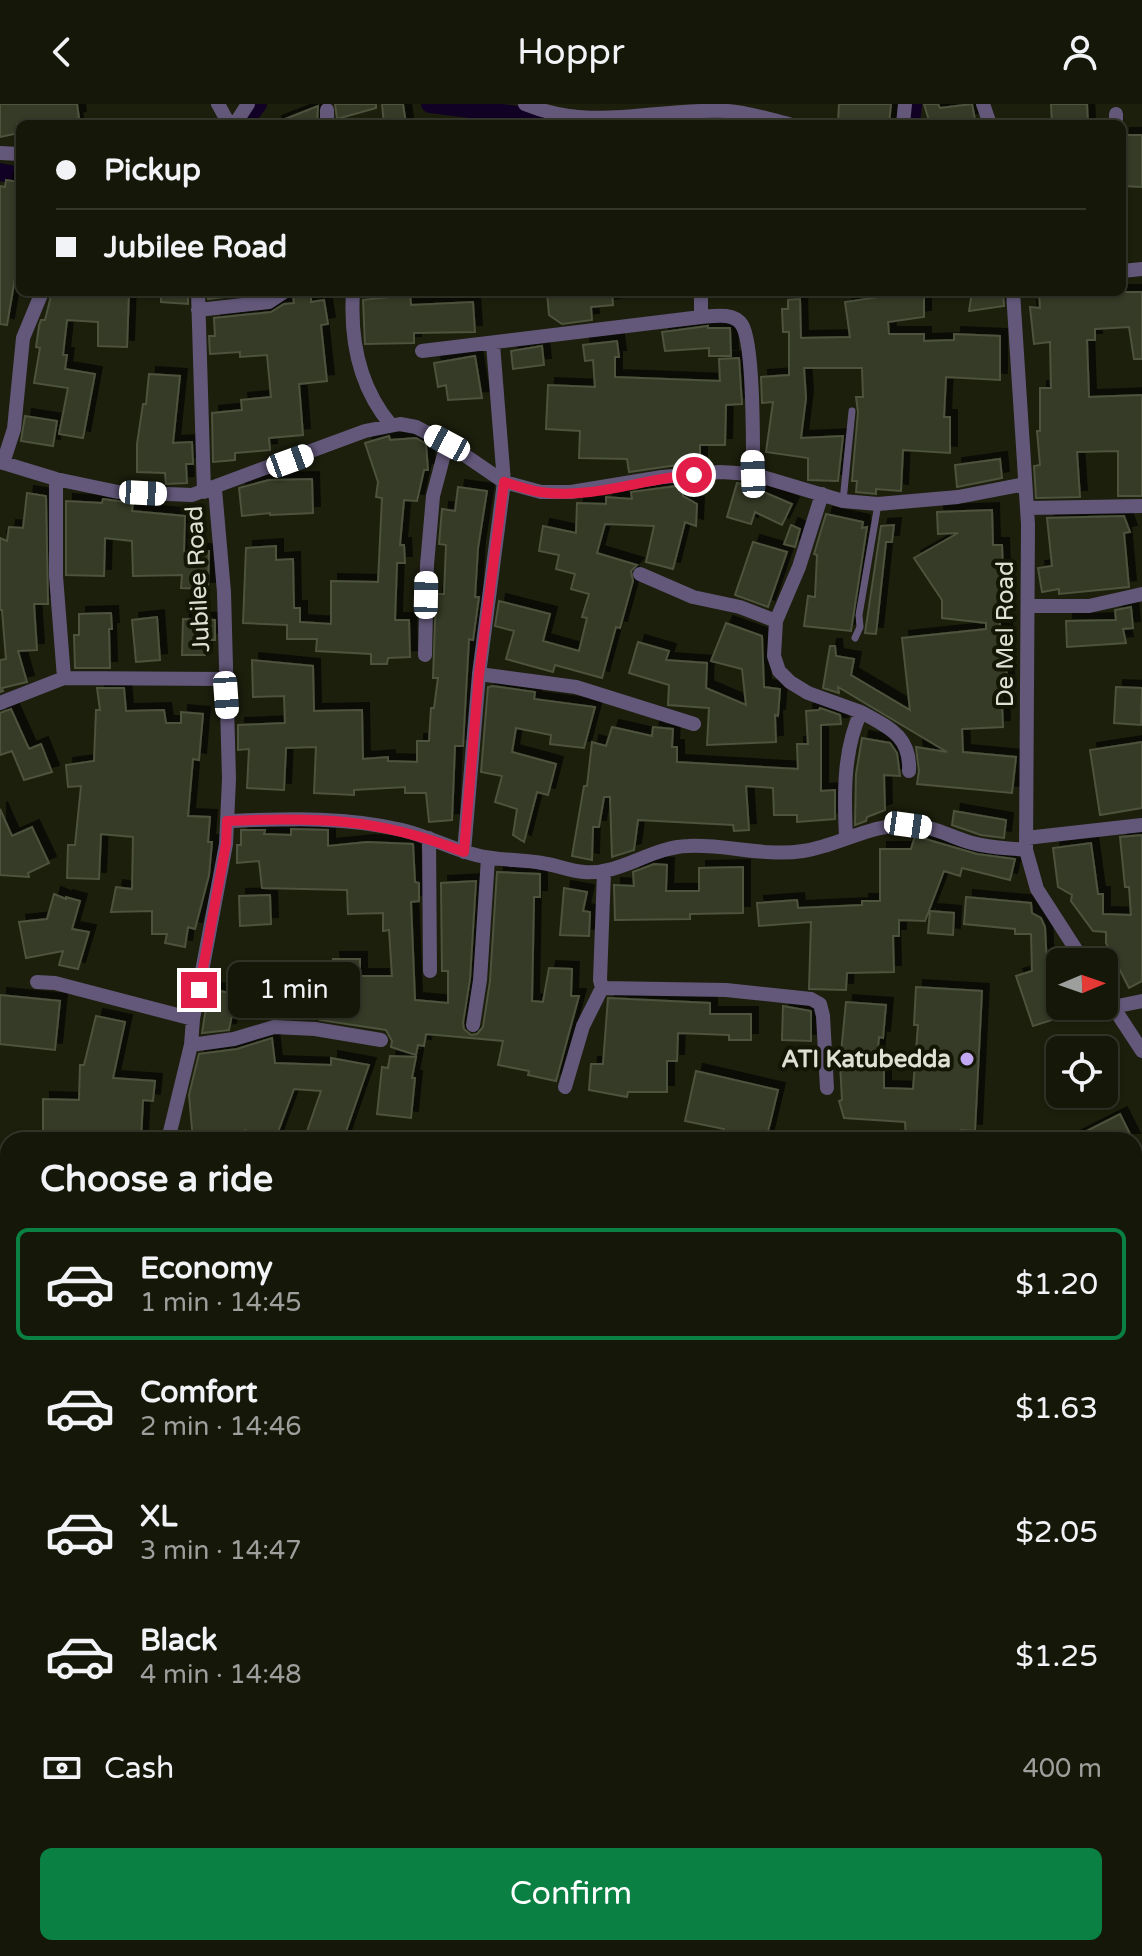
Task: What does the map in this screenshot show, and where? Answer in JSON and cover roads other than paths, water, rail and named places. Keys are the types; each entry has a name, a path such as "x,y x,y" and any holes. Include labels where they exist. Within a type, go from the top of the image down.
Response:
{"street":[{"path":"525,104 549,114 595,120 729,111 771,120"},
{"path":"40,296 23,338 14,429 2,462 56,479 118,492 192,495 365,431 391,425 416,427 447,443 504,482 541,492 571,492 662,477 720,472 753,474 843,501 878,504 958,497 1025,484"},
{"name":"Jubilee Road","path":"170,1132 191,1045 193,1019 226,844 229,765 224,592 209,490 198,296"},
{"path":"198,310 269,302 278,296"},
{"path":"353,296 352,331 356,354 367,389 377,409 391,425"},
{"path":"701,296 701,317"},
{"name":"De Mel Road","path":"1013,296 1027,508 1026,844 1037,889 1075,948"},
{"path":"422,351 701,317 731,317 742,324 746,336 753,474"},
{"path":"464,852 479,674 504,482 493,344"},
{"path":"425,655 427,565 433,496 447,443"},
{"path":"56,479 56,576 64,678"},
{"path":"822,494 799,567 776,621 774,656 779,671 790,682 808,693 861,712 895,733 910,754 909,771"},
{"path":"1027,508 1142,506"},
{"path":"640,574 693,597 740,607 776,621"},
{"path":"1028,606 1089,606 1142,594"},
{"path":"479,674 576,687 694,724"},
{"path":"0,703 64,678 225,679"},
{"path":"846,837 848,754 861,712"},
{"path":"227,821 310,818 372,824 429,838 488,858 541,863 582,872 604,872 669,848 689,845 747,851 803,851 861,832 908,825 938,829 972,843 1026,844 1142,825"},
{"path":"429,838 430,971"},
{"path":"473,1025 480,980 488,858"},
{"path":"565,1087 583,1026 602,988 604,872"},
{"path":"37,982 55,983 193,1019"},
{"path":"602,988 726,990 811,999 820,1004 823,1016 827,1088"},
{"path":"1118,1006 1142,1001"},
{"path":"1118,1015 1142,1051"},
{"path":"191,1045 234,1039 274,1027 315,1029 381,1040"},
{"path":"38,1956 93,1956"}],"lane":[{"path":"843,501 852,411"},
{"path":"855,638 860,627 859,615 878,504"}],"waterway":[{"path":"246,120 258,104"},
{"path":"430,104 540,120"},
{"path":"911,120 913,104"},
{"path":"0,172 16,175"}],"place":[{"name":"ATI Katubedda","path":"967,1059"}]}
